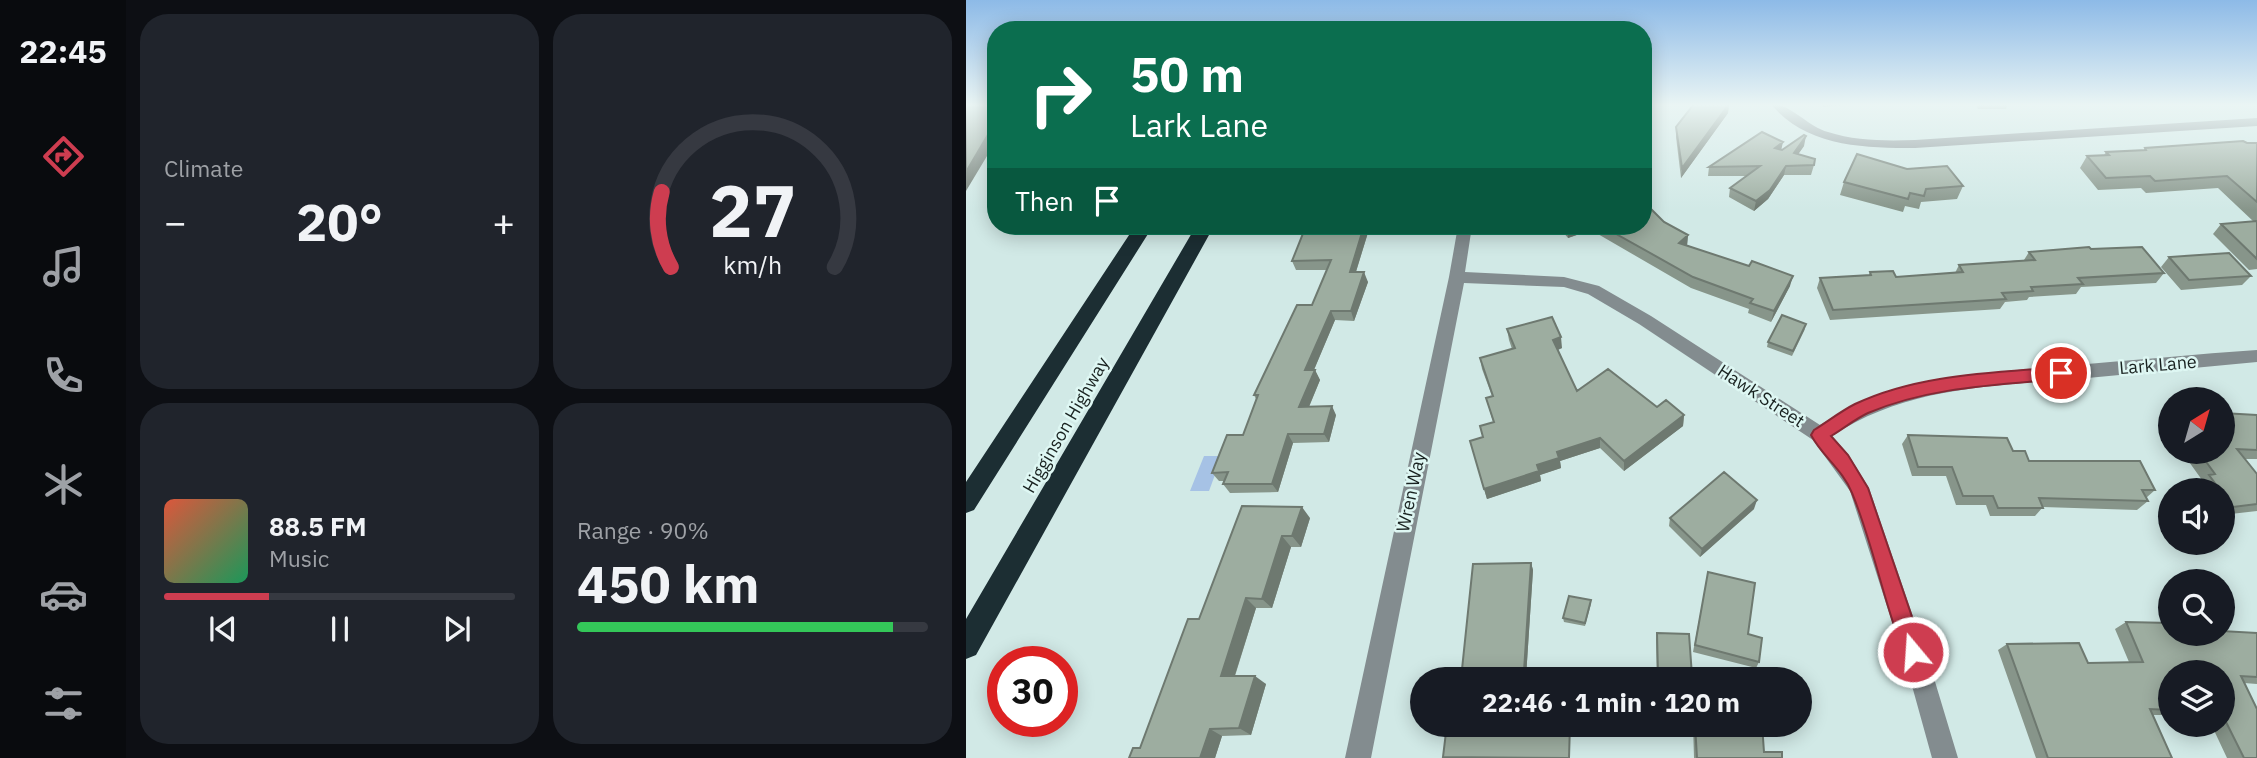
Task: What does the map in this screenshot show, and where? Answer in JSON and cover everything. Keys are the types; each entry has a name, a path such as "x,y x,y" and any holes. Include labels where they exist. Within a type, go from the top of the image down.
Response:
{"highway":[{"path":"966,502 1138,235"},
{"name":"Higginson Highway","path":"966,645 1200,235"}],"street":[{"path":"1845,139 1871,145 1987,139"},
{"name":"Wren Way","path":"1358,758 1464,235"},
{"name":"Hawk Street","path":"1457,277 1564,282 1593,290 1645,320 1820,435 1859,488 1921,675 1945,758"},
{"name":"Lark Lane","path":"1820,435 1840,420 1880,401 1957,383 2257,356"}],"water":[{"path":"1204,456 1222,456 1209,491 1190,491"}],"building":[{"path":"966,139 985,139 966,172"},
{"path":"1678,139 1703,139 1682,168"},
{"path":"1751,139 1777,139 1783,142 1775,148 1782,150 1798,139 1804,139 1794,153 1815,159 1814,165 1786,166 1770,190 1756,201 1730,188 1760,166 1709,167"},
{"path":"2243,141 2257,143 2257,202 2227,176 2155,181 2150,176 2106,178 2087,156 2146,150 2145,148"},
{"path":"1857,154 1907,169 1947,166 1963,186 1926,189 1924,196 1910,193 1908,199 1844,182"},
{"path":"1652,210 1664,222 1688,235 1679,243 1749,266 1752,261 1793,276 1774,311 1750,303 1753,299 1693,277 1618,235 1652,235"},
{"path":"2257,221 2257,259 2221,224"},
{"path":"1302,235 1361,235 1350,272 1364,272 1351,311 1331,311 1305,370 1315,370 1299,407 1332,406 1324,434 1288,434 1272,484 1223,484 1228,472 1212,473 1227,435 1243,435 1258,395 1254,395 1297,305 1312,305 1331,260 1292,261"},
{"path":"2089,247 2142,247 2164,273 2078,278 2083,284 2031,287 2033,291 2002,293 2006,299 1833,310 1820,278 1893,271 1896,277 1963,272 1959,265 2035,260 2029,252"},
{"path":"2229,253 2251,276 2189,280 2169,257"},
{"path":"1782,315 1806,324 1793,351 1768,342"},
{"path":"1552,317 1561,337 1553,340 1577,391 1608,369 1657,407 1666,400 1684,415 1624,461 1600,438 1557,452 1559,458 1537,465 1539,471 1484,489 1470,441 1483,437 1480,426 1494,422 1486,398 1493,396 1480,358 1515,348 1507,329"},
{"path":"2235,414 2257,415 2257,450 2237,449 2257,474 2257,504 2235,507 2235,478 2211,478 2209,475 2215,474 2208,464 2235,464"},
{"path":"1908,435 2007,438 2013,451 2025,451 2029,461 2140,461 2155,490 2142,490 2148,501 2039,498 2043,508 1998,508 1993,496 1963,496 1952,467 1918,467"},
{"path":"1724,472 1757,500 1702,549 1670,518"},
{"path":"1242,506 1302,507 1292,536 1282,536 1262,599 1246,598 1221,676 1255,676 1239,728 1210,729 1200,758 1129,758 1133,748 1140,748 1188,619 1199,619"},
{"path":"1531,563 1524,667 1462,667 1473,564"},
{"path":"1708,572 1755,583 1748,634 1762,638 1759,662 1695,645"},
{"path":"1569,596 1591,600 1585,623 1563,618"},
{"path":"2126,622 2158,623 2158,646 2235,646 2235,632 2257,633 2257,677 2241,676 2257,709 2257,758 2244,758 2234,737 2235,660 2158,660 2158,709 2150,709 2158,727 2158,737 2163,737 2172,758 2048,758 2007,644 2079,643 2088,663 2143,662"},
{"path":"1657,633 1689,634 1691,667 1658,667"},
{"path":"1445,737 1570,737 1569,758 1443,757"},
{"path":"1696,737 1763,737 1764,752 1782,752 1782,758 1697,758"}],"route":[{"path":"1913,652 1859,488 1851,473 1820,435 1861,409 1918,390 1957,383 2061,373"}]}
